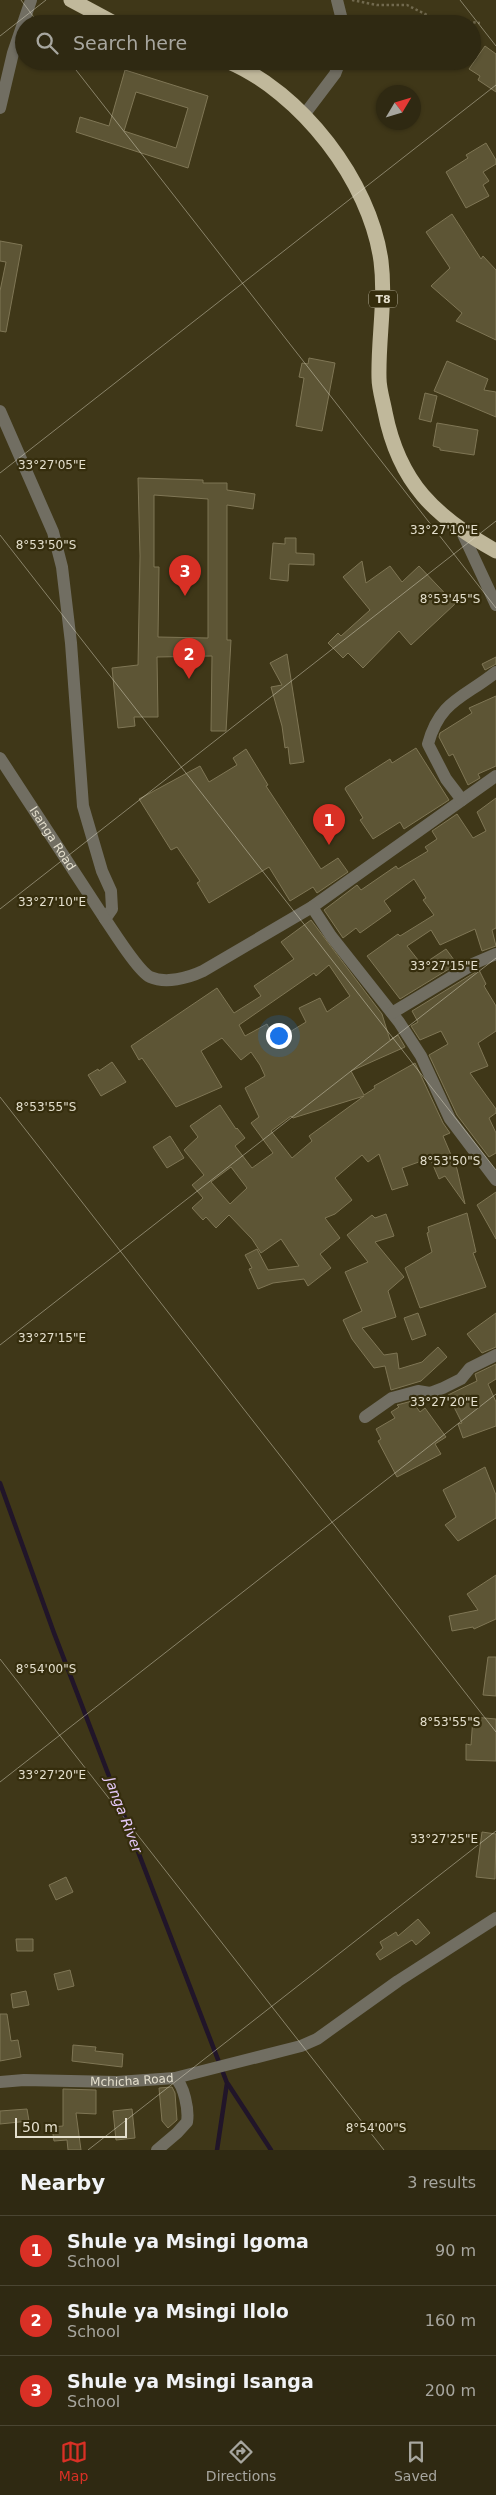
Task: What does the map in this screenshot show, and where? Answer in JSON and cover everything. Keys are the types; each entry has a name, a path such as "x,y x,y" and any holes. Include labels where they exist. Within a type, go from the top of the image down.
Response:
{"highway":[{"path":"71,0 99,15"},
{"name":"T8","path":"243,70 269,84 304,115 333,149 356,188 372,224 381,260 384,304 379,379 388,428 401,465 422,496 462,532 496,551"}],"street":[{"path":"25,15 30,0"},
{"path":"337,0 341,15"},
{"path":"0,108 15,47"},
{"path":"304,115 337,70"},
{"path":"0,411 53,532 62,567 72,643 83,806 102,871 111,892 112,908 104,919"},
{"path":"462,532 496,605"},
{"path":"462,800 446,778 428,744 433,725 442,713 462,694 496,672"},
{"name":"Isanga Road","path":"0,758 104,919 144,972 156,979 187,979 312,907 496,776"},
{"path":"312,907 331,936 392,1012 421,1056 450,1119 496,1180"},
{"path":"392,1012 475,963 496,954"},
{"path":"364,1418 392,1398 418,1391 430,1393 443,1388 461,1378 470,1368 496,1355"},
{"path":"175,2078 301,2046 317,2039 398,1980 496,1918"},
{"name":"Mchicha Road","path":"0,2082 24,2080 118,2082 175,2078 179,2081 187,2122 157,2150"}],"path":[{"path":"350,0 377,5 406,5 427,15"}],"building":[{"path":"485,46 496,54 496,92 478,80 480,76 471,70 481,70 481,52"},
{"path":"125,70 208,96 188,168 76,132 80,117 109,126","holes":["136,92 188,108 176,148 124,131"]},
{"path":"486,143 496,160 496,164 483,172 489,181 483,185 489,196 466,208 446,172 468,158 466,155"},
{"path":"452,214 481,259 483,256 496,270 496,340 456,321 462,313 431,286 450,268 426,232"},
{"path":"0,241 22,245 6,332 0,331 0,291 6,262 0,261"},
{"path":"309,358 335,363 322,431 296,426 304,378 299,377 302,363 308,364"},
{"path":"447,361 488,379 484,390 496,392 496,417 434,391"},
{"path":"425,393 437,396 431,422 419,419"},
{"path":"437,423 478,430 474,455 440,450 440,448 433,446"},
{"path":"138,478 203,480 203,483 227,483 227,490 255,494 253,509 227,505 227,640 231,640 226,731 211,731 212,656 157,657 158,717 134,717 135,726 118,728 112,668 138,665 140,556","holes":["154,495 208,499 208,638 158,637 159,567 154,567"]},
{"path":"285,538 296,538 296,553 314,554 314,565 289,564 288,581 270,579 273,543 285,544"},
{"path":"362,561 366,583 390,566 402,582 419,566 455,604 411,645 399,631 363,668 348,653 343,658 328,643 338,633 341,636 370,610 343,577"},
{"path":"287,654 304,762 290,764 288,747 285,748 282,726 271,687 282,685 270,663"},
{"path":"496,657 496,664 485,670 482,664"},
{"path":"496,696 496,766 478,774 480,778 468,785 453,754 449,756 439,737 440,733 472,713 469,708"},
{"path":"416,748 449,800 404,829 400,822 373,839 360,820 363,818 345,789 390,759 392,763"},
{"path":"246,749 268,785 266,786 321,869 338,858 348,872 317,893 313,887 290,901 269,867 209,903 197,883 200,881 177,847 171,850 139,799 200,766 209,782 237,765 233,758"},
{"path":"496,798 496,928 492,930 496,946 482,951 475,929 440,945 431,930 407,946 422,965 446,949 457,964 400,999 367,956 398,934 400,936 434,915 423,900 426,898 414,879 384,901 391,911 360,933 356,928 343,938 324,910 357,885 361,890 396,866 398,869 428,851 425,847 437,839 432,831 457,814 473,838 486,831 477,812"},
{"path":"311,920 382,1014 390,1040 398,1035 405,1047 351,1071 364,1095 375,1088 374,1086 415,1063 443,1123 450,1133 443,1136 457,1169 465,1204 445,1176 439,1179 430,1158 402,1168 408,1185 392,1190 379,1154 368,1162 362,1155 335,1178 352,1200 335,1214 325,1218 340,1238 320,1254 331,1268 308,1286 304,1279 273,1283 258,1289 249,1269 252,1268 245,1255 257,1249 268,1270 299,1266 281,1239 261,1253 252,1239 229,1215 216,1228 206,1217 203,1220 192,1208 203,1198 192,1185 204,1175 184,1150 198,1137 190,1126 220,1105 236,1129 245,1138 235,1146 252,1168 273,1153 251,1123 259,1117 245,1088 265,1076 260,1065 251,1052 241,1060 222,1038 201,1051 222,1087 176,1107 142,1058 139,1060 131,1046 217,988 234,1013 261,996 254,986 294,959 281,942","holes":["329,965 350,996 327,1012 320,998 299,1008 306,1022 275,1041 267,1024 245,1036 239,1025 314,973 316,976","364,1096 309,1136 312,1141 292,1158 271,1131 291,1116 293,1118","231,1167 247,1188 230,1204 211,1182"]},
{"path":"479,970 486,984 484,986 496,1006 496,1031 478,1043 488,1066 470,1073 496,1109 496,1113 489,1118 496,1133 496,1153 489,1157 457,1115 429,1055 448,1044 441,1031 420,1040 411,1026 418,1022 412,1011"},
{"path":"112,1062 126,1082 101,1096 88,1075 98,1069 99,1071"},
{"path":"170,1136 184,1158 167,1168 153,1147"},
{"path":"496,1192 496,1239 477,1205"},
{"path":"467,1213 476,1252 473,1253 486,1287 420,1308 405,1268 432,1252 427,1233 429,1232 428,1227"},
{"path":"386,1214 394,1236 375,1242 404,1277 388,1291 396,1317 362,1328 384,1355 397,1353 399,1369 422,1362 438,1347 447,1357 421,1381 391,1390 385,1366 374,1368 352,1339 343,1320 362,1311 345,1272 368,1262 347,1235 372,1215 375,1218"},
{"path":"418,1313 426,1335 412,1340 404,1318"},
{"path":"496,1313 496,1347 482,1353 467,1334"},
{"path":"496,1364 496,1379 488,1384 496,1402 496,1426 463,1438 458,1424 462,1423 448,1395 477,1381 475,1374"},
{"path":"412,1401 420,1412 425,1408 446,1437 435,1444 441,1454 397,1477 378,1441 381,1439 376,1429 395,1418 391,1412 399,1407 397,1405"},
{"path":"485,1467 496,1495 496,1518 458,1541 445,1525 456,1517 443,1490"},
{"path":"496,1575 496,1619 474,1629 473,1627 452,1631 449,1616 478,1610 467,1594"},
{"path":"488,1657 496,1657 496,1696 483,1695"},
{"path":"473,1717 496,1719 496,1761 466,1760 466,1744 471,1745"},
{"path":"482,1832 496,1834 495,1879 476,1877"},
{"path":"66,1877 73,1892 56,1900 49,1885"},
{"path":"418,1919 430,1933 416,1945 412,1940 380,1960 376,1954 383,1948 380,1942 396,1932 398,1936"},
{"path":"16,1939 33,1939 33,1951 17,1951"},
{"path":"70,1970 74,1986 58,1990 54,1974"},
{"path":"26,1991 29,2005 13,2008 11,1994"},
{"path":"0,2014 7,2014 11,2041 18,2040 21,2057 0,2061"},
{"path":"73,2045 96,2047 95,2051 123,2054 122,2067 72,2061"},
{"path":"172,2087 175,2093 177,2120 168,2128 162,2121 159,2088"},
{"path":"63,2089 96,2090 96,2114 76,2113 81,2150 68,2150 67,2140 54,2141 52,2127 63,2126"},
{"path":"27,2109 29,2121 0,2124 0,2111"},
{"path":"132,2109 135,2138 116,2140 113,2111"}],"waterway":[{"name":"Janga River","path":"0,1483 54,1633 227,2083 217,2150"},
{"path":"228,2084 271,2150"}],"place":[{"name":"Shule ya Msingi Isanga","path":"185,596"},
{"name":"Shule ya Msingi Ilolo","path":"189,679"},
{"name":"Shule ya Msingi Igoma","path":"329,845"}]}
